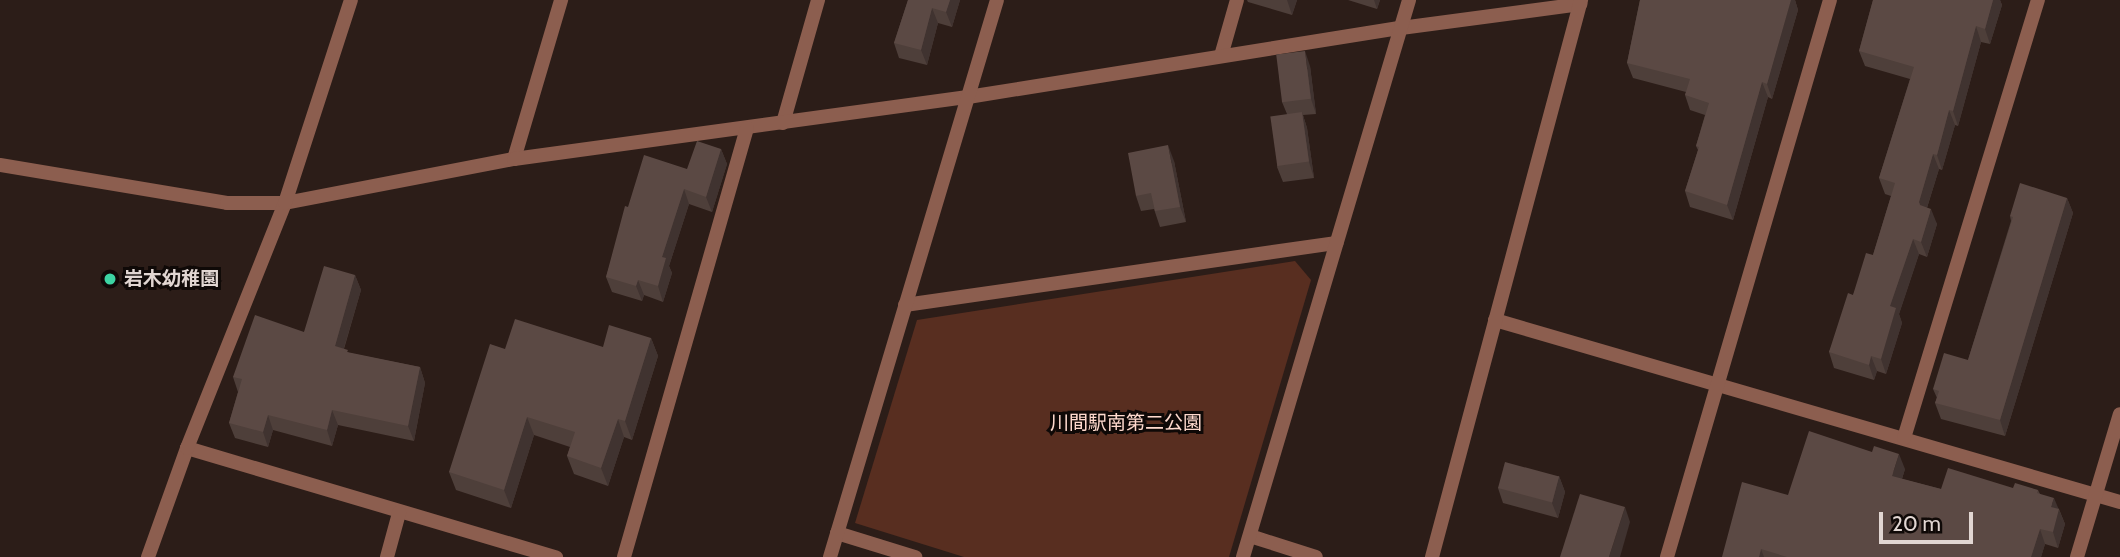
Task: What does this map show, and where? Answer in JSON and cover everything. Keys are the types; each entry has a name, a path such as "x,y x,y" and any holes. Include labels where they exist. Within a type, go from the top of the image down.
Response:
{"street":[{"path":"148,557 187,448 285,203 351,0"},
{"path":"514,159 561,0"},
{"path":"783,123 818,0"},
{"path":"830,557 996,0"},
{"path":"1221,56 1237,0"},
{"path":"1243,557 1409,0"},
{"path":"1667,557 1830,0"},
{"path":"1904,438 2038,0"},
{"path":"0,165 226,203 285,203 514,159 968,97 1401,27 1580,2 1432,557"},
{"path":"624,557 747,128"},
{"path":"905,305 1337,243"},
{"path":"1495,320 2120,502"},
{"path":"2077,557 2120,414"},
{"path":"187,448 556,557"},
{"path":"387,557 400,513"},
{"path":"837,533 915,557"},
{"path":"1250,536 1316,557"}],"green space":[{"name":"川間駅南第二公園","path":"1295,261 1311,280 1229,557 964,557 855,523 917,320"}],"building":[{"path":"908,0 950,0 946,12 932,8 921,50 894,43"},
{"path":"1640,0 1791,0 1767,84 1762,82 1727,205 1685,191 1709,103 1685,95 1690,79 1627,63"},
{"path":"1873,0 1993,0 1985,29 1976,26 1953,111 1949,110 1937,155 1933,154 1919,202 1931,209 1921,242 1913,239 1890,306 1896,308 1881,359 1871,356 1869,365 1829,352 1848,293 1853,295 1866,253 1873,255 1895,183 1879,178 1914,67 1859,51"},
{"path":"1305,51 1311,99 1282,102 1276,55"},
{"path":"1302,112 1309,162 1277,166 1270,116"},
{"path":"697,141 721,149 706,197 684,189 662,257 666,258 658,286 638,280 636,286 606,277 625,206 628,207 644,155 687,169"},
{"path":"1168,145 1180,207 1155,211 1151,193 1136,196 1128,153"},
{"path":"2020,183 2067,198 2000,420 1935,403 1939,391 1933,389 1944,353 1968,360 2013,217 2010,216"},
{"path":"324,266 355,275 335,346 348,350 347,352 420,367 408,426 332,410 327,430 268,415 263,432 229,423 242,379 233,377 255,315 304,332"},
{"path":"515,319 603,347 609,325 651,338 625,421 618,419 601,468 567,456 575,432 527,417 504,490 449,472 490,344 505,349"},
{"path":"1809,431 1872,452 1874,446 1899,454 1892,476 1941,489 1948,468 2013,488 2015,483 2038,490 2037,493 2054,498 2051,507 2059,509 2053,532 2040,529 2031,557 1787,557 1761,549 1759,557 1722,557 1742,482 1788,495"},
{"path":"1505,462 1559,476 1552,503 1498,488"},
{"path":"1580,494 1625,507 1609,557 1560,557"}],"place":[{"name":"岩木幼稚園","path":"110,279"}]}
